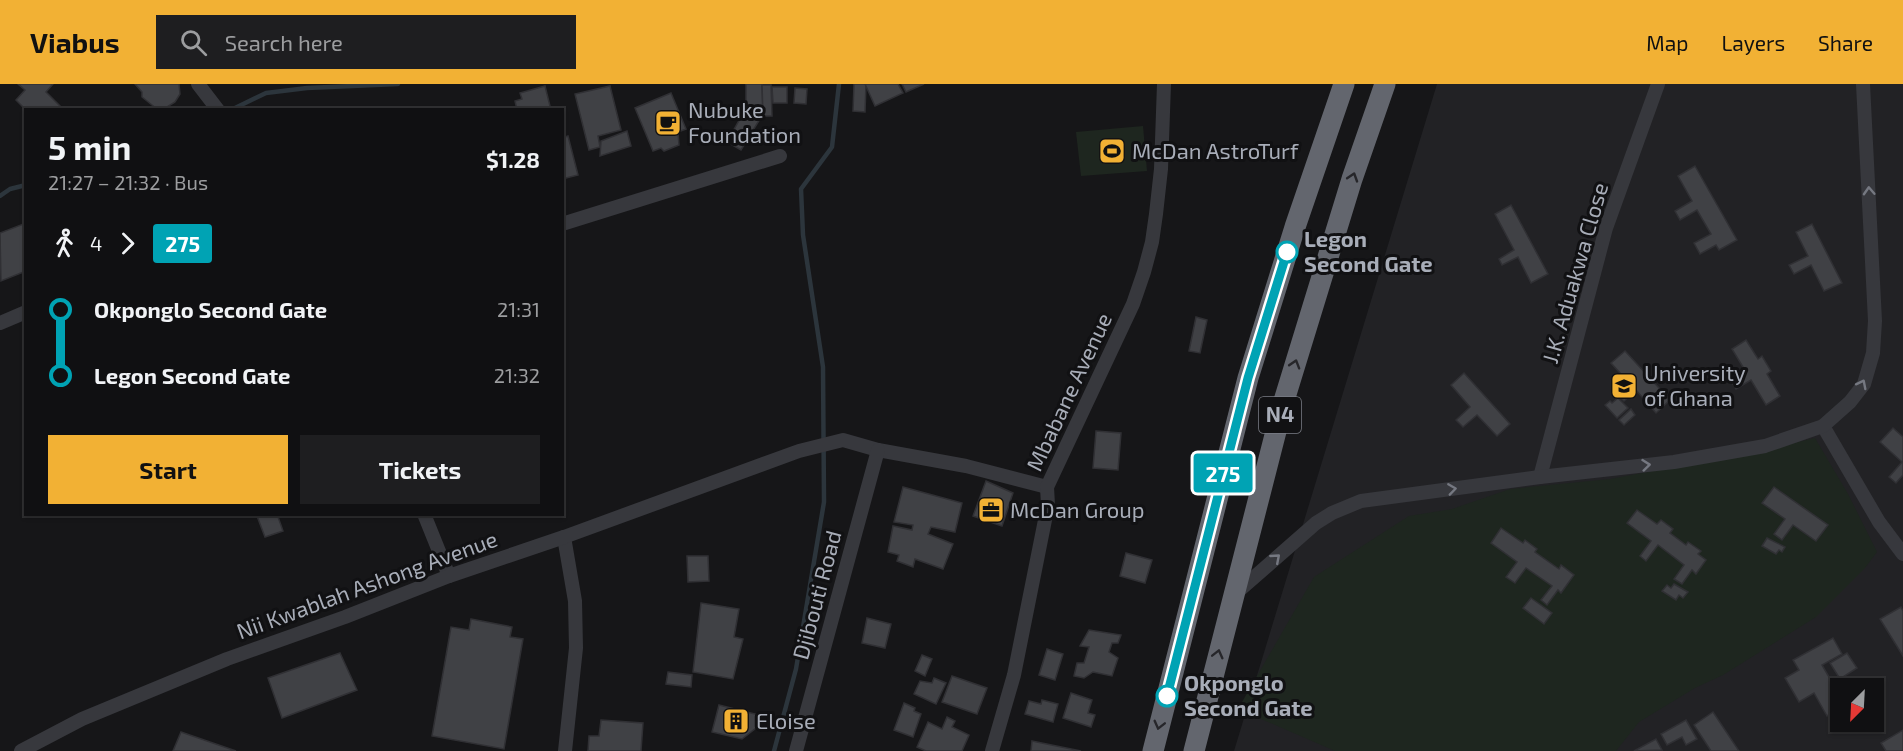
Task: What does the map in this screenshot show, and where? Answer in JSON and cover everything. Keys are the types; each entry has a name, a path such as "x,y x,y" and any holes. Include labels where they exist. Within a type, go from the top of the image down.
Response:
{"highway":[{"name":"N4","path":"1153,751 1248,378 1295,227 1344,84"},
{"name":"N4","path":"1194,751 1283,404 1352,180 1385,84"}],"street":[{"path":"198,84 216,108"},
{"name":"Mbabane Avenue","path":"992,751 1016,664 1048,505 1047,487 1133,304 1152,242 1161,169 1164,84"},
{"name":"J.K. Aduakwa Close","path":"1540,477 1606,228 1658,84"},
{"path":"1232,596 1316,523 1361,501 1674,462 1765,446 1823,426 1850,402 1864,384 1873,353 1875,321 1863,84"},
{"path":"564,223 780,156"},
{"path":"0,323 24,313"},
{"path":"1823,426 1879,522 1903,554"},
{"name":"Nii Kwablah Ashong Avenue","path":"21,751 82,718 216,663 345,617 449,576 564,537 799,451 843,440 878,450 966,466 1047,487"},
{"name":"Djibouti Road","path":"796,751 878,450"},
{"path":"425,516 449,576"},
{"path":"564,537 575,601 576,648 565,751"}],"shaded area":[{"name":"University of Ghana","path":"1437,84 1903,84 1903,751 1234,751"},
{"name":"McDan AstroTurf","path":"1143,126 1147,171 1081,176 1076,132"},
{"path":"1815,438 1848,494 1877,552 1865,568 1816,617 1723,675 1695,688 1639,722 1616,751 1335,751 1238,709 1314,577 1409,516 1452,509 1510,489 1610,479 1766,450"}],"building":[{"path":"18,84 53,84 46,92 62,108 24,108 16,100 25,90"},
{"path":"135,84 179,84 180,94 175,102 167,107 156,108 142,97 142,92"},
{"path":"746,84 762,84 763,114 741,150 727,142 746,108"},
{"path":"854,84 866,84 865,112 853,111"},
{"path":"865,84 898,84 903,93 875,106"},
{"path":"902,84 924,84 906,92"},
{"path":"762,85 771,85 772,116 763,116"},
{"path":"545,86 550,108 517,108 515,101 522,99 520,93"},
{"path":"610,86 621,130 598,136 600,147 589,150 575,94"},
{"path":"772,87 787,87 787,103 773,103"},
{"path":"795,88 807,89 806,104 794,103"},
{"path":"671,93 686,129 678,132 679,145 664,151 661,148 653,151 635,108"},
{"path":"627,131 631,146 600,156 601,141"},
{"path":"568,136 578,175 564,178 564,137"},
{"path":"1695,166 1737,240 1719,250 1716,245 1700,254 1694,243 1711,234 1697,210 1680,220 1675,211 1692,201 1678,176"},
{"path":"1511,205 1548,274 1531,283 1518,257 1502,265 1499,259 1514,250 1495,214"},
{"path":"24,224 24,272 1,281 0,233"},
{"path":"1812,224 1842,283 1824,291 1811,265 1794,274 1789,265 1808,256 1796,232"},
{"path":"1196,317 1207,320 1200,353 1189,351"},
{"path":"1746,340 1758,359 1762,356 1771,371 1767,374 1780,396 1766,405 1751,380 1736,389 1731,381 1746,372 1732,349"},
{"path":"1625,351 1670,400 1656,413 1636,390 1624,401 1618,395 1630,384 1611,363"},
{"path":"1464,373 1510,424 1497,436 1477,415 1463,427 1456,420 1470,407 1451,385"},
{"path":"1618,398 1628,408 1617,418 1605,405"},
{"path":"1631,409 1635,415 1624,425 1619,420"},
{"path":"1893,428 1903,437 1903,475 1896,483 1889,477 1902,462 1880,442"},
{"path":"1096,431 1121,433 1118,470 1093,468"},
{"path":"986,481 1013,493 1002,526 973,516"},
{"path":"903,487 962,503 955,532 931,527 928,534 953,544 943,569 915,559 913,567 897,561 899,555 888,552 893,526 912,530 913,525 894,522"},
{"path":"1774,487 1828,525 1816,541 1793,525 1782,540 1774,534 1785,519 1762,503"},
{"path":"1637,510 1657,524 1661,520 1673,529 1670,533 1686,545 1688,542 1701,551 1698,554 1706,560 1696,574 1692,570 1682,584 1674,579 1684,565 1658,545 1646,561 1640,556 1651,541 1627,523"},
{"path":"257,516 278,516 283,531 265,537"},
{"path":"1501,528 1523,543 1525,540 1537,549 1535,552 1559,569 1561,565 1574,575 1561,593 1558,590 1547,605 1541,600 1552,586 1526,568 1515,583 1506,577 1517,562 1491,543"},
{"path":"1767,538 1785,547 1782,552 1779,550 1776,554 1762,546"},
{"path":"1126,553 1152,560 1145,583 1120,576"},
{"path":"687,556 708,556 709,581 688,582"},
{"path":"1674,584 1688,592 1683,598 1679,595 1676,600 1662,591 1667,585 1671,588"},
{"path":"1531,598 1552,613 1544,624 1523,608"},
{"path":"701,603 739,609 734,637 743,639 733,679 693,672"},
{"path":"1901,607 1903,611 1903,656 1880,619"},
{"path":"867,618 891,624 885,648 862,643"},
{"path":"471,619 512,627 510,637 523,639 504,749 432,736 451,627 469,630"},
{"path":"1089,630 1121,635 1118,643 1112,643 1109,652 1118,658 1112,676 1093,672 1084,678 1074,676 1077,663 1084,663 1089,647 1080,646"},
{"path":"1833,638 1842,654 1822,665 1830,679 1830,714 1827,716 1814,693 1799,702 1785,678 1799,670 1793,660"},
{"path":"1047,649 1063,654 1055,680 1039,675"},
{"path":"340,653 357,690 282,718 268,678"},
{"path":"1847,653 1857,668 1839,678 1830,663"},
{"path":"922,655 932,659 925,676 915,671"},
{"path":"668,672 692,675 691,687 666,684"},
{"path":"952,676 987,688 977,714 942,702"},
{"path":"934,678 946,683 936,704 914,694 920,681 932,683"},
{"path":"1071,693 1092,700 1088,713 1095,715 1091,727 1063,718"},
{"path":"1042,700 1058,704 1053,722 1025,714 1029,701 1041,704"},
{"path":"904,703 921,714 913,737 894,730"},
{"name":"Eloise","path":"719,705 759,715 756,728 742,739 712,732"},
{"path":"1713,712 1739,751 1711,751 1694,725"},
{"path":"947,717 955,721 952,727 969,735 962,751 926,751 917,747 928,722 942,729"},
{"path":"601,720 643,723 641,751 588,751 589,736 599,736"},
{"path":"1686,720 1697,739 1686,745 1682,737 1667,745 1661,734"},
{"path":"1903,730 1903,751 1886,751 1881,743"},
{"path":"181,732 236,751 173,751"},
{"path":"1656,739 1662,750 1634,751"},
{"path":"1032,741 1081,751 1031,751"}],"waterway":[{"path":"235,108 266,93 307,88 398,84"},
{"path":"774,751 796,669 824,502 823,367 803,235 801,189 832,147 839,84"},
{"path":"0,196 10,189 24,186"}],"bus line":[{"name":"275","path":"1167,696 1248,378 1287,252"}],"place":[{"name":"Nubuke Foundation","path":"668,123"},
{"name":"McDan AstroTurf","path":"1112,151"},
{"name":"Legon Second Gate","path":"1287,252"},
{"name":"University of Ghana","path":"1624,386"},
{"name":"McDan Group","path":"991,510"},
{"name":"Okponglo Second Gate","path":"1167,696"},
{"name":"Eloise","path":"736,721"}]}
